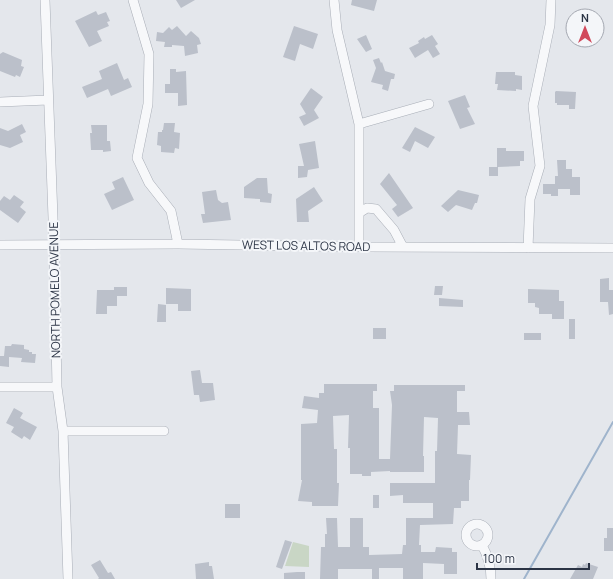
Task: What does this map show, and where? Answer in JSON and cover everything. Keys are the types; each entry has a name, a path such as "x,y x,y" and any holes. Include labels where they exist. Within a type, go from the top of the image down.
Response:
{"street":[{"name":"NORTH POMELO AVENUE","path":"45,0 54,245 57,387 62,431 68,579"},
{"path":"133,0 149,54 148,104 137,158 150,183 171,211 178,244"},
{"path":"334,0 337,30 358,124 359,246"},
{"path":"528,248 530,199 540,166 533,106 550,25 551,0"},
{"path":"0,102 48,100"},
{"path":"358,124 429,104"},
{"path":"359,213 367,208 376,209 394,230 403,247"},
{"name":"WEST LOS ALTOS ROAD","path":"0,245 178,244 613,248"},
{"path":"0,387 57,387"},
{"path":"62,431 164,431"},
{"path":"482,545 489,563 491,579"}],"green space":[{"path":"293,542 309,546 309,567 285,566"}],"building":[{"path":"176,0 195,0 181,8"},
{"path":"352,0 377,0 374,11 351,5"},
{"path":"96,11 98,15 106,12 110,21 107,22 109,26 97,31 102,41 89,47 75,21"},
{"path":"177,26 186,36 191,31 199,38 201,44 197,45 198,53 185,56 184,46 172,45 172,47 164,47 165,42 156,41 157,32 163,33 169,27 172,30"},
{"path":"294,26 318,34 313,49 300,44 295,61 283,57"},
{"path":"366,35 372,49 366,52 357,39"},
{"path":"432,35 438,44 435,46 440,54 433,58 428,50 415,58 409,48 419,43 418,41 424,37 425,39"},
{"path":"3,52 22,60 21,66 24,67 20,77 16,75 15,77 0,71 0,54"},
{"path":"379,58 385,71 395,74 394,79 391,79 388,91 382,89 383,85 371,82 376,68 373,60"},
{"path":"117,63 124,80 128,78 132,87 111,96 108,89 87,98 82,87 102,79 99,71"},
{"path":"170,69 176,69 176,72 186,71 187,105 178,106 178,93 165,93 165,84 170,84"},
{"path":"496,72 515,72 515,75 522,76 522,90 497,90 498,84 495,84"},
{"path":"311,88 323,97 314,110 319,118 304,126 299,117 306,114 300,104"},
{"path":"556,91 576,92 575,109 569,109 569,105 557,105 557,103 555,103"},
{"path":"465,95 470,107 467,108 475,124 460,129 448,101"},
{"path":"164,123 175,123 174,132 180,133 179,149 175,148 174,153 161,152 161,146 157,145 158,132 162,132"},
{"path":"22,124 26,132 20,135 23,142 10,148 0,145 0,128 8,131"},
{"path":"91,125 107,125 107,141 110,141 111,151 103,152 103,150 91,150"},
{"path":"415,127 435,137 428,148 415,141 410,152 402,148"},
{"path":"315,141 319,168 308,170 307,177 298,178 298,166 304,166 299,144"},
{"path":"497,148 506,148 506,151 524,151 524,161 520,161 520,166 498,167 498,176 489,176 489,167 497,167"},
{"path":"557,160 566,160 566,169 572,169 572,177 580,177 580,195 570,195 570,189 558,189 558,196 543,194 543,184 555,184 555,176 558,176"},
{"path":"389,173 413,208 398,217 392,209 397,205 380,184"},
{"path":"123,177 134,200 112,210 104,194 115,189 112,182"},
{"path":"257,178 267,178 268,193 272,194 271,203 260,202 260,199 244,198 244,187"},
{"path":"314,187 323,201 308,211 309,222 297,222 296,199"},
{"path":"216,190 218,200 222,203 228,202 231,220 203,223 201,214 205,214 202,192"},
{"path":"458,190 479,195 477,203 475,203 472,210 456,205 448,212 441,206"},
{"path":"14,195 24,202 20,207 26,212 18,223 0,210 0,201 4,196 10,200"},
{"path":"609,278 609,290 613,290 613,314 609,315 608,302 600,302 600,279"},
{"path":"435,286 443,286 442,295 434,295"},
{"path":"114,287 127,287 127,296 117,296 117,306 107,306 107,314 96,314 97,290 114,290"},
{"path":"166,288 191,289 191,311 178,311 178,304 166,304"},
{"path":"528,289 559,290 559,301 564,301 564,319 552,319 552,314 539,314 539,308 535,307 535,303 528,303"},
{"path":"439,298 463,300 463,307 439,306"},
{"path":"158,304 166,305 166,322 157,322"},
{"path":"569,319 575,319 575,339 569,339"},
{"path":"373,328 386,328 386,339 373,339"},
{"path":"524,333 541,333 541,340 524,340"},
{"path":"12,344 24,345 24,349 29,350 32,354 36,354 35,363 21,362 22,358 9,357 9,367 0,366 0,356 4,356 5,346 11,346"},
{"path":"200,370 202,383 213,383 215,400 200,402 199,395 194,395 191,371"},
{"path":"324,384 377,384 377,391 373,391 373,408 379,408 379,459 390,459 392,405 390,391 394,391 394,385 465,385 465,391 457,391 457,412 469,412 470,425 458,425 457,454 471,455 469,501 461,501 461,508 454,508 453,524 420,525 419,545 421,545 421,552 435,552 436,547 452,548 452,552 457,552 457,574 444,574 444,564 423,563 423,579 403,579 403,568 379,568 379,579 372,579 372,569 338,569 338,579 320,579 321,547 325,547 325,534 327,534 326,518 337,518 338,547 350,547 350,518 363,518 363,547 369,547 369,555 402,554 403,545 406,545 406,518 433,518 433,503 403,503 403,495 390,496 390,483 435,483 435,451 437,451 438,418 424,417 424,472 371,472 371,476 362,476 362,474 350,474 350,448 348,448 349,415 333,416 334,449 337,449 337,483 339,483 338,506 312,506 312,502 298,501 302,480 301,424 317,423 318,410 302,408 304,396 319,398 319,393 324,393"},
{"path":"14,408 23,413 20,418 37,427 30,440 24,436 22,439 11,432 14,427 6,423"},
{"path":"373,495 379,495 379,508 373,508"},
{"path":"225,504 240,504 240,518 225,518"},
{"path":"607,528 613,528 613,551 604,551 604,538 607,538"},
{"path":"285,540 292,542 282,569 276,567"},
{"path":"100,560 108,573 111,572 115,579 98,579 99,578 91,565"},
{"path":"209,562 209,566 212,566 214,579 196,579 195,564"},
{"path":"586,563 598,567 593,579 570,579 578,565 582,567 583,564 585,565"},
{"path":"305,572 305,579 284,579 284,573"}],"waterway":[{"path":"524,579 613,422"}]}
